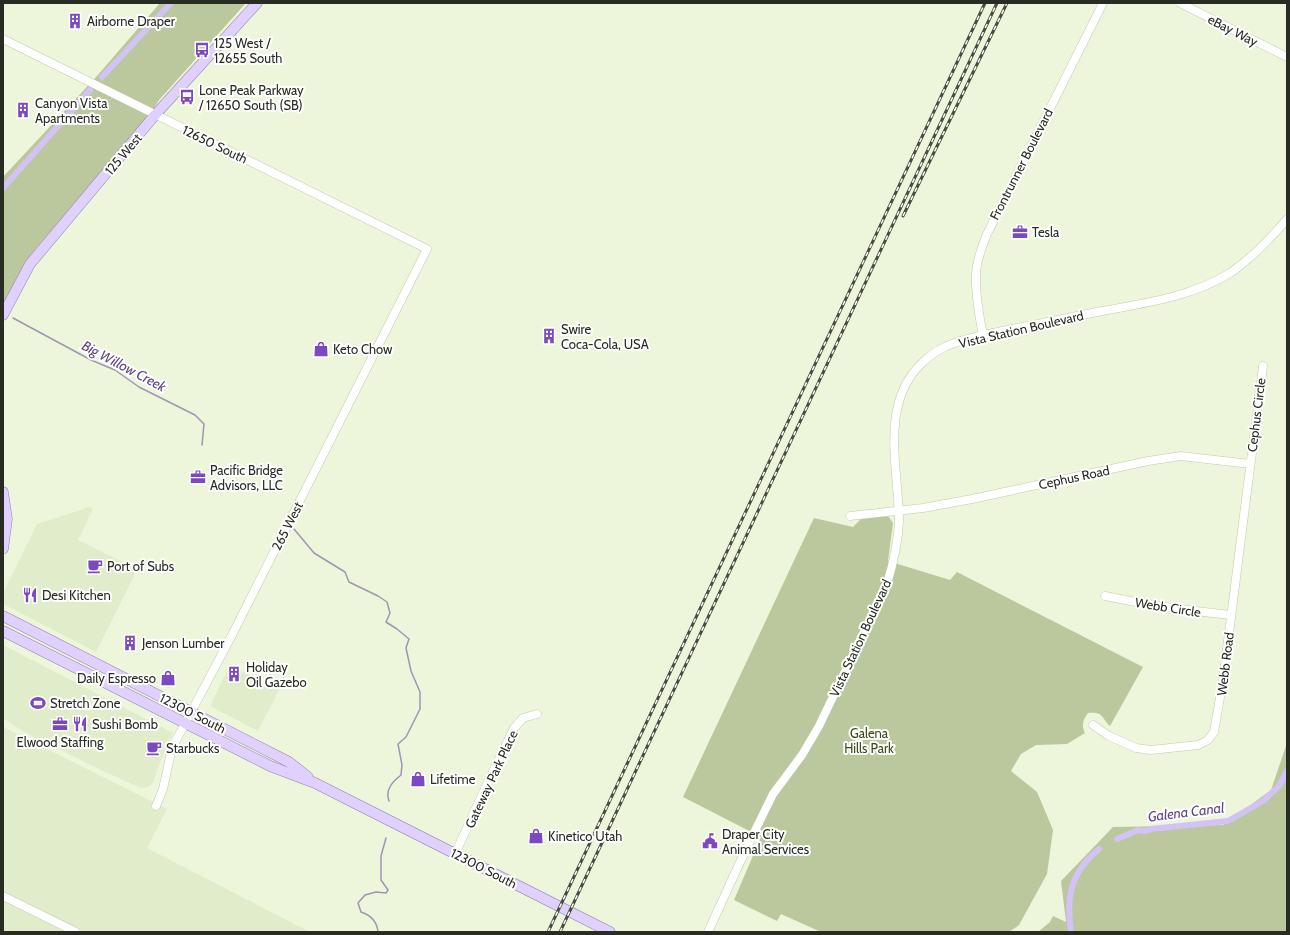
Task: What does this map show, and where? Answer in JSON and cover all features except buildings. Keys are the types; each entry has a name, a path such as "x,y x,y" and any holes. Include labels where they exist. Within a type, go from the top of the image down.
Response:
{"main road":[{"name":"125 West","path":"3,315 30,264 155,115 257,3"},
{"path":"3,492 7,519 3,549"},
{"name":"12300 South","path":"3,616 289,762 315,782"},
{"name":"12300 South","path":"3,631 270,766 315,782 610,932"}],"street":[{"name":"Frontrunner Boulevard","path":"983,335 976,293 976,272 982,247 990,227 1103,3"},
{"name":"eBay Way","path":"1180,3 1287,57"},
{"name":"12650 South","path":"3,39 427,249"},
{"name":"Vista Station Boulevard","path":"708,932 772,794 802,755 819,726 887,584 893,562 899,523 894,433 901,396 906,384 914,372 930,356 945,347 983,335 1167,298 1214,281 1230,273 1245,262 1271,238 1287,219"},
{"name":"265 West","path":"156,806 163,789 172,748 236,626 427,249"},
{"name":"Cephus Circle","path":"1250,464 1263,366"},
{"name":"Cephus Road","path":"850,516 923,508 972,499 1148,461 1181,456 1250,464"},
{"name":"Webb Road","path":"1093,725 1109,736 1125,744 1136,748 1151,750 1198,745 1208,740 1214,732 1218,716 1250,464"},
{"name":"Webb Circle","path":"1105,596 1153,605 1231,615"},
{"name":"Gateway Park Place","path":"455,854 514,728 523,718 537,714"},
{"path":"3,896 76,932"}],"shaded area":[{"path":"89,507 93,509 78,540 133,567 135,574 96,652 3,604 3,594 37,524"},
{"path":"3,645 173,733 153,782 148,787 141,788 24,732 3,718"},
{"path":"230,665 279,690 258,731 212,707 211,704"},
{"path":"3,727 167,809 147,848 310,932 3,932"}],"green space":[{"path":"160,3 246,3 159,100 142,127 36,248 26,261 3,306 3,177 97,76"},
{"name":"Galena Hills Park","path":"888,516 893,523 888,561 950,580 957,572 1143,667 1110,726 1100,714 1088,713 1083,723 1085,733 1067,744 1036,745 1021,754 1011,771 1037,792 1053,830 1047,874 1019,925 1009,932 821,932 781,914 777,921 734,900 761,837 683,797 814,518 853,527 861,519"},
{"path":"1287,743 1287,932 1038,932 1050,922 1053,916 1066,922 1061,881 1113,827 1223,825 1271,790"}],"waterway":[{"path":"102,77 171,3"},
{"path":"3,188 90,90"},
{"name":"Big Willow Creek","path":"13,318 91,360 115,370 139,387 195,415 204,424 202,445"},
{"name":"Big Willow Creek","path":"294,529 314,553 345,572 349,582 387,602 390,613 386,622 409,639 406,648 411,671 420,692 420,709 406,737 398,744 402,765 401,775 390,786 388,793 389,801"},
{"name":"Galena Canal","path":"1117,839 1138,830 1146,831 1151,829 1228,821 1263,801 1279,786 1287,771"},
{"name":"Big Willow Creek","path":"378,932 375,922 361,912 358,903 365,895 376,892 386,893 388,890 381,880 381,856 386,838"},
{"name":"Galena Canal","path":"1071,932 1069,908 1072,886 1082,867 1099,849"}],"railway":[{"path":"548,932 985,3"},
{"path":"560,932 997,3"},
{"path":"903,216 1007,3"}],"place":[{"name":"Airborne Draper","path":"75,21"},
{"name":"125 West / 12655 South","path":"202,50"},
{"name":"Lone Peak Parkway / 12650 South (SB)","path":"187,97"},
{"name":"Canyon Vista Apartments","path":"23,110"},
{"name":"Tesla","path":"1020,232"},
{"name":"Swire Coca-Cola, USA","path":"549,336"},
{"name":"Keto Chow","path":"321,349"},
{"name":"Pacific Bridge Advisors, LLC","path":"198,477"},
{"name":"Port of Subs","path":"95,566"},
{"name":"Desi Kitchen","path":"30,595"},
{"name":"Jenson Lumber","path":"130,643"},
{"name":"Holiday Oil Gazebo","path":"234,674"},
{"name":"Daily Espresso","path":"168,678"},
{"name":"Stretch Zone","path":"38,703"},
{"name":"Elwood Staffing","path":"60,724"},
{"name":"Sushi Bomb","path":"80,724"},
{"name":"Starbucks","path":"154,748"},
{"name":"Lifetime","path":"418,779"},
{"name":"Kinetico Utah","path":"536,836"},
{"name":"Draper City Animal Services","path":"710,841"}]}
